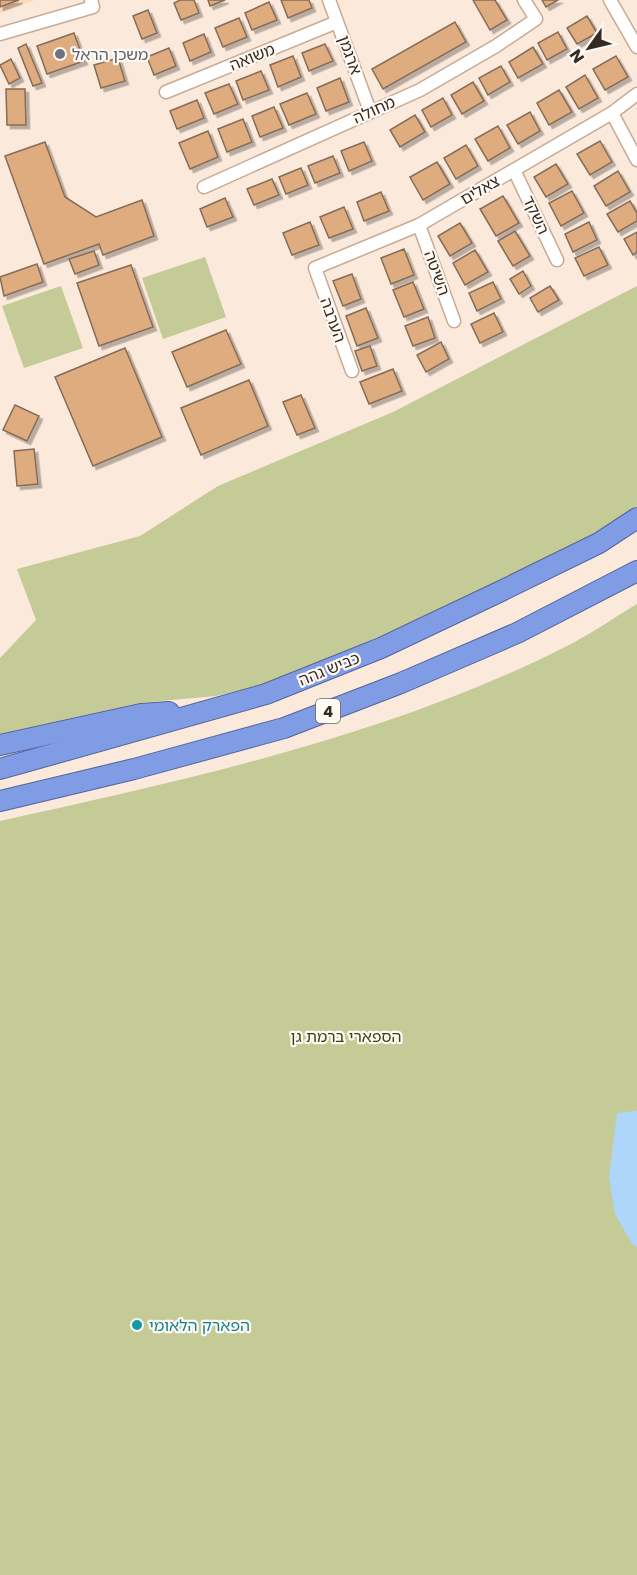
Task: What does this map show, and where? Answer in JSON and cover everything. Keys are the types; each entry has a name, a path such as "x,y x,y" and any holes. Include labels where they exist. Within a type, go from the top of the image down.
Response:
{"highway":[{"name":"כביש גהה","path":"0,769 266,694 381,648 599,543 637,518"},
{"name":"4","path":"0,801 134,769 284,728 402,683 517,633 637,571"},
{"path":"0,745 141,714 216,708"}],"street":[{"path":"0,34 93,7 91,0"},
{"name":"ארגמן","path":"328,0 370,111"},
{"name":"מחולה","path":"204,187 420,90 496,46 536,19 524,0"},
{"path":"610,0 637,47"},
{"name":"משואה","path":"166,92 337,22"},
{"name":"צאלים","path":"315,268 419,225 612,113 637,94"},
{"path":"612,113 637,160"},
{"name":"השקד","path":"514,170 557,260"},
{"name":"השיטה","path":"419,225 454,321"},
{"name":"הערבה","path":"315,268 352,371"}],"shaded area":[{"path":"0,0 35,0 0,13"}],"green space":[{"path":"205,257 226,317 163,339 142,278"},
{"path":"61,286 83,348 24,368 2,306"},
{"path":"637,286 637,506 572,549 283,680 216,696 139,703 0,734 0,658 36,620 17,569 140,536 218,486 393,412"},
{"name":"הספארי ברמת גן","path":"637,604 637,1575 0,1575 0,821 219,770 363,729 503,676 588,635"}],"water":[{"path":"637,1111 637,1247 632,1244 615,1214 609,1177 617,1113"}],"building":[{"path":"0,0 19,0 0,7"},
{"path":"180,0 194,0 199,13 181,20 174,3"},
{"path":"208,0 225,0 210,6"},
{"path":"281,0 309,0 312,8 288,18"},
{"path":"473,0 495,0 507,20 490,30"},
{"path":"542,0 558,0 546,7"},
{"path":"269,2 277,20 252,30 245,13"},
{"path":"148,10 157,33 142,39 133,16"},
{"path":"587,16 597,33 577,44 567,28"},
{"path":"239,18 247,37 223,47 215,28"},
{"path":"455,22 466,42 383,89 372,69"},
{"path":"558,32 567,49 547,60 538,43"},
{"name":"משכן הראל","path":"74,33 84,61 47,74 37,46"},
{"path":"204,34 211,52 190,61 183,43"},
{"path":"26,44 42,83 33,86 18,48"},
{"path":"325,44 333,61 309,71 302,53"},
{"path":"533,47 543,64 518,78 509,62"},
{"path":"169,48 176,66 154,75 147,57"},
{"path":"293,56 301,77 278,87 270,65"},
{"path":"616,56 628,77 605,90 593,69"},
{"path":"118,58 125,81 101,88 94,65"},
{"path":"11,59 20,78 9,84 0,65"},
{"path":"501,66 510,82 488,95 479,78"},
{"path":"261,71 269,90 243,100 236,81"},
{"path":"585,75 598,98 579,109 566,87"},
{"path":"340,78 349,102 326,111 317,88"},
{"path":"473,82 484,101 462,114 451,95"},
{"path":"229,84 238,104 214,114 205,93"},
{"path":"6,89 25,89 26,125 7,125"},
{"path":"559,90 572,112 549,125 537,103"},
{"path":"307,93 316,114 289,125 280,104"},
{"path":"443,98 452,115 431,127 422,110"},
{"path":"197,100 204,118 177,129 170,111"},
{"path":"274,107 283,128 260,137 252,116"},
{"path":"530,112 540,131 518,144 507,125"},
{"path":"415,115 425,132 400,147 390,130"},
{"path":"243,119 252,142 227,152 218,129"},
{"path":"498,126 510,148 488,161 475,139"},
{"path":"208,131 218,157 190,169 179,143"},
{"path":"600,141 612,162 590,175 577,154"},
{"path":"45,142 65,197 96,217 142,200 154,236 103,255 99,244 44,264 5,156"},
{"path":"364,142 372,161 349,171 341,151"},
{"path":"466,145 478,166 456,179 444,158"},
{"path":"333,156 340,173 315,183 308,166"},
{"path":"437,162 450,184 423,200 410,177"},
{"path":"556,164 568,184 546,197 534,177"},
{"path":"301,168 308,185 286,194 279,177"},
{"path":"618,171 630,192 606,206 594,186"},
{"path":"272,179 279,195 254,205 247,189"},
{"path":"572,191 584,213 561,226 549,203"},
{"path":"381,192 389,211 364,221 357,202"},
{"path":"503,196 519,223 496,236 480,209"},
{"path":"225,198 233,217 207,227 200,209"},
{"path":"630,201 637,213 637,221 618,232 607,214"},
{"path":"344,207 353,229 329,238 320,217"},
{"path":"310,222 319,245 292,255 283,233"},
{"path":"589,222 597,240 573,252 565,234"},
{"path":"460,223 472,243 450,256 438,236"},
{"path":"515,231 530,256 513,266 498,241"},
{"path":"637,232 637,252 633,255 624,239"},
{"path":"599,247 608,265 584,276 575,258"},
{"path":"404,249 414,275 391,284 381,258"},
{"path":"475,250 488,272 465,285 453,263"},
{"path":"94,251 99,265 75,274 69,259"},
{"path":"37,264 43,282 4,296 0,277"},
{"path":"131,265 153,327 99,346 77,283"},
{"path":"523,271 531,286 519,294 510,279"},
{"path":"352,274 361,299 343,306 333,281"},
{"path":"413,282 424,309 404,317 393,290"},
{"path":"493,282 501,299 477,311 469,293"},
{"path":"550,286 559,300 538,312 530,298"},
{"path":"366,308 378,338 357,346 346,316"},
{"path":"494,313 503,332 480,343 471,324"},
{"path":"428,317 435,338 413,346 405,326"},
{"path":"226,330 241,364 187,387 172,352"},
{"path":"441,342 449,359 426,372 417,355"},
{"path":"370,346 377,366 362,371 355,351"},
{"path":"125,348 162,437 93,466 55,377"},
{"path":"393,369 402,391 369,404 360,382"},
{"path":"249,380 268,426 201,455 181,408"},
{"path":"301,395 315,428 297,435 283,402"},
{"path":"15,405 39,416 27,441 3,430"},
{"path":"34,449 38,484 17,486 14,451"}],"place":[{"name":"משכן הראל","path":"60,54"},
{"name":"הפארק הלאומי","path":"137,1325"}]}
